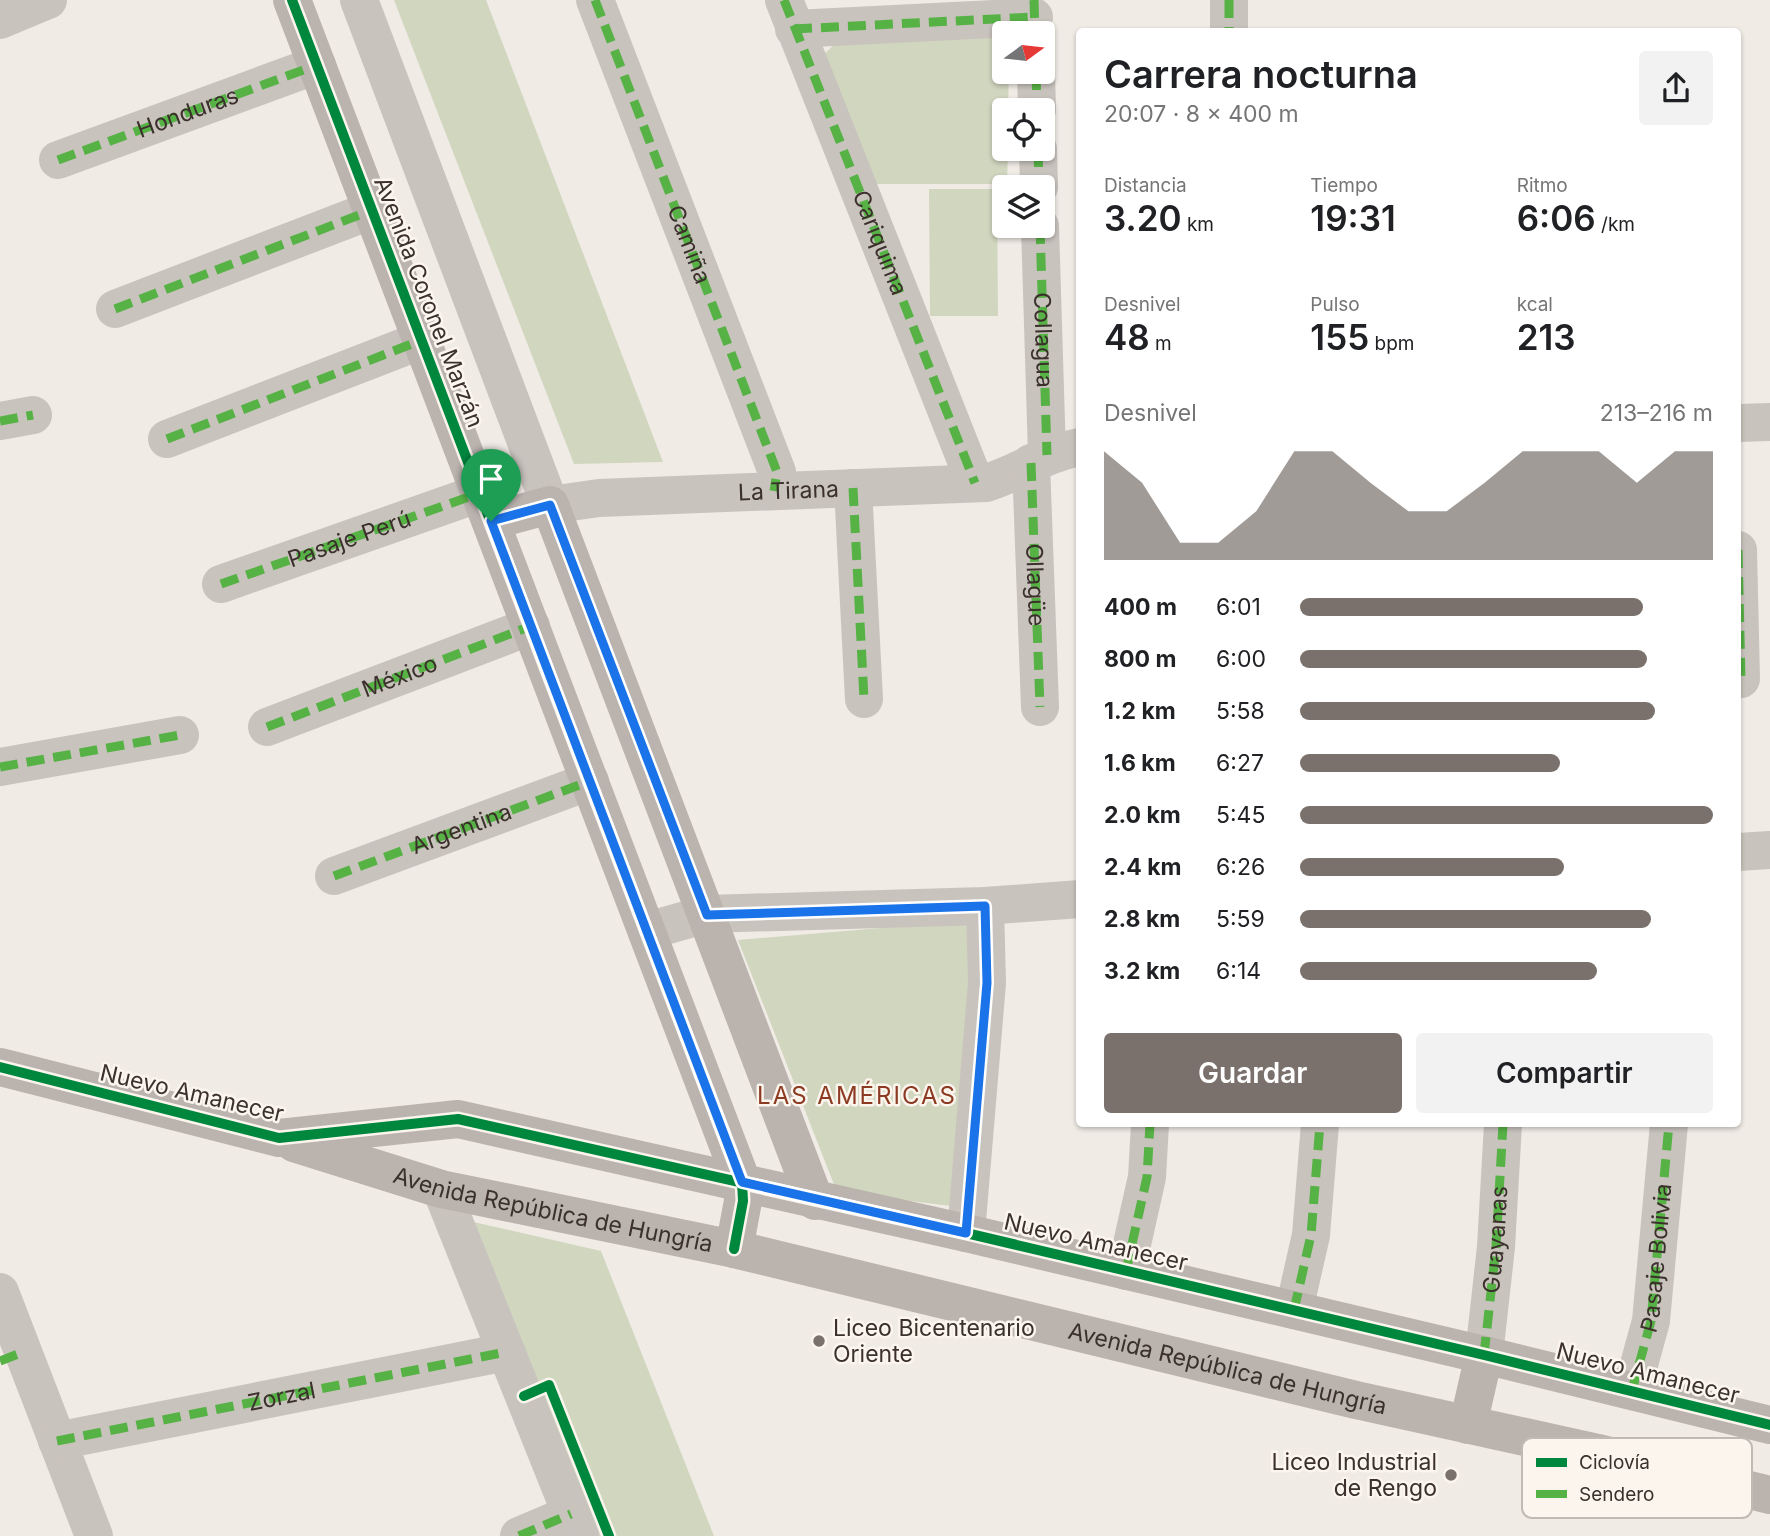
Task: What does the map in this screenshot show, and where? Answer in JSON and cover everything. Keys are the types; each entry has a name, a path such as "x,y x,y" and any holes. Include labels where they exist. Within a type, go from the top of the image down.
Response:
{"street":[{"path":"0,20 48,0"},
{"name":"Avenida Coronel Marzán","path":"292,0 742,1182 743,1201 734,1249"},
{"name":"Avenida Coronel Marzán","path":"359,0 816,1200"},
{"name":"Camiña","path":"594,0 777,472 774,491"},
{"path":"1229,0 1229,28"},
{"path":"789,14 1034,17"},
{"name":"Cariquima","path":"789,14 975,483"},
{"name":"Honduras","path":"58,160 317,65"},
{"path":"115,309 372,210"},
{"name":"Collagua","path":"1041,238 1053,455"},
{"path":"167,439 422,340"},
{"path":"1741,423 1770,422"},
{"name":"La Tirana","path":"485,507 550,505 599,498 975,483 1000,479 1053,455"},
{"name":"Ollagüe","path":"1040,707 1053,455"},
{"path":"853,488 864,699"},
{"name":"Pasaje Perú","path":"221,584 485,507"},
{"name":"México","path":"267,727 531,626"},
{"path":"0,767 180,735"},
{"name":"Argentina","path":"334,876 590,781"},
{"path":"1741,852 1770,850"},
{"path":"647,931 707,915 985,906 1076,899"},
{"path":"966,1233 986,995 985,906"},
{"name":"Nuevo Amanecer","path":"0,1067 279,1138 458,1119 966,1233 1770,1424"},
{"path":"1126,1271 1147,1177 1150,1127"},
{"path":"1294,1310 1311,1235 1320,1127"},
{"name":"Guayanas","path":"1484,1355 1496,1247 1503,1127"},
{"name":"Pasaje Bolivia","path":"1632,1390 1651,1321 1669,1127"},
{"name":"Avenida República de Hungría","path":"279,1138 441,1189 734,1249 1342,1397 1528,1438"},
{"path":"441,1189 576,1525 519,1536"},
{"path":"0,1292 12,1356 57,1440 94,1536"},
{"name":"Zorzal","path":"57,1440 506,1352"},
{"path":"1468,1425 1484,1355"},
{"name":"Avenida República de Hungría","path":"1752,1491 1770,1495"}],"green space":[{"path":"394,0 486,0 663,462 574,464"},
{"path":"988,34 992,37 992,84 1009,84 1008,98 992,98 992,161 1008,161 1007,175 992,175 992,184 870,184 823,55 836,43"},
{"path":"929,189 992,189 992,238 997,238 998,316 930,316"},
{"path":"976,920 951,1206 837,1192 738,940"},
{"path":"469,1221 601,1251 714,1536 593,1536"}],"marked path":[{"path":"595,0 777,472 774,491"},
{"path":"784,0 975,483"},
{"path":"1034,0 1035,21"},
{"path":"1229,0 1229,28"},
{"path":"794,29 1034,17"},
{"path":"58,160 317,65"},
{"path":"1036,84 1037,98"},
{"path":"1038,161 1039,175"},
{"path":"115,309 372,210"},
{"path":"1040,238 1047,455"},
{"path":"167,439 422,340"},
{"path":"0,421 33,415"},
{"path":"1031,463 1040,707"},
{"path":"853,488 864,699"},
{"path":"221,584 480,493"},
{"path":"267,727 531,626"},
{"path":"0,767 180,735"},
{"path":"334,876 590,781"},
{"path":"966,1233 987,983 985,906"},
{"path":"1126,1271 1147,1177 1150,1127"},
{"path":"1294,1310 1311,1235 1320,1127"},
{"path":"1484,1355 1496,1247 1503,1127"},
{"path":"1632,1390 1651,1321 1669,1127"},
{"path":"0,1361 23,1352"},
{"path":"57,1441 506,1352"},
{"path":"519,1536 571,1514"}],"cycle path":[{"path":"292,0 742,1182 743,1201 734,1249"},
{"path":"0,1067 279,1138 458,1119 966,1233 1770,1425"},
{"path":"524,1396 549,1385 609,1536"}],"place":[{"name":"Liceo Bicentenario Oriente","path":"819,1341"},
{"name":"Liceo Industrial de Rengo","path":"1451,1475"}],"district":[{"name":"LAS AMÉRICAS","path":"857,1096"}],"route":[{"path":"550,505 707,915 985,906 986,1008 966,1233 742,1182 491,521 550,505"}]}
